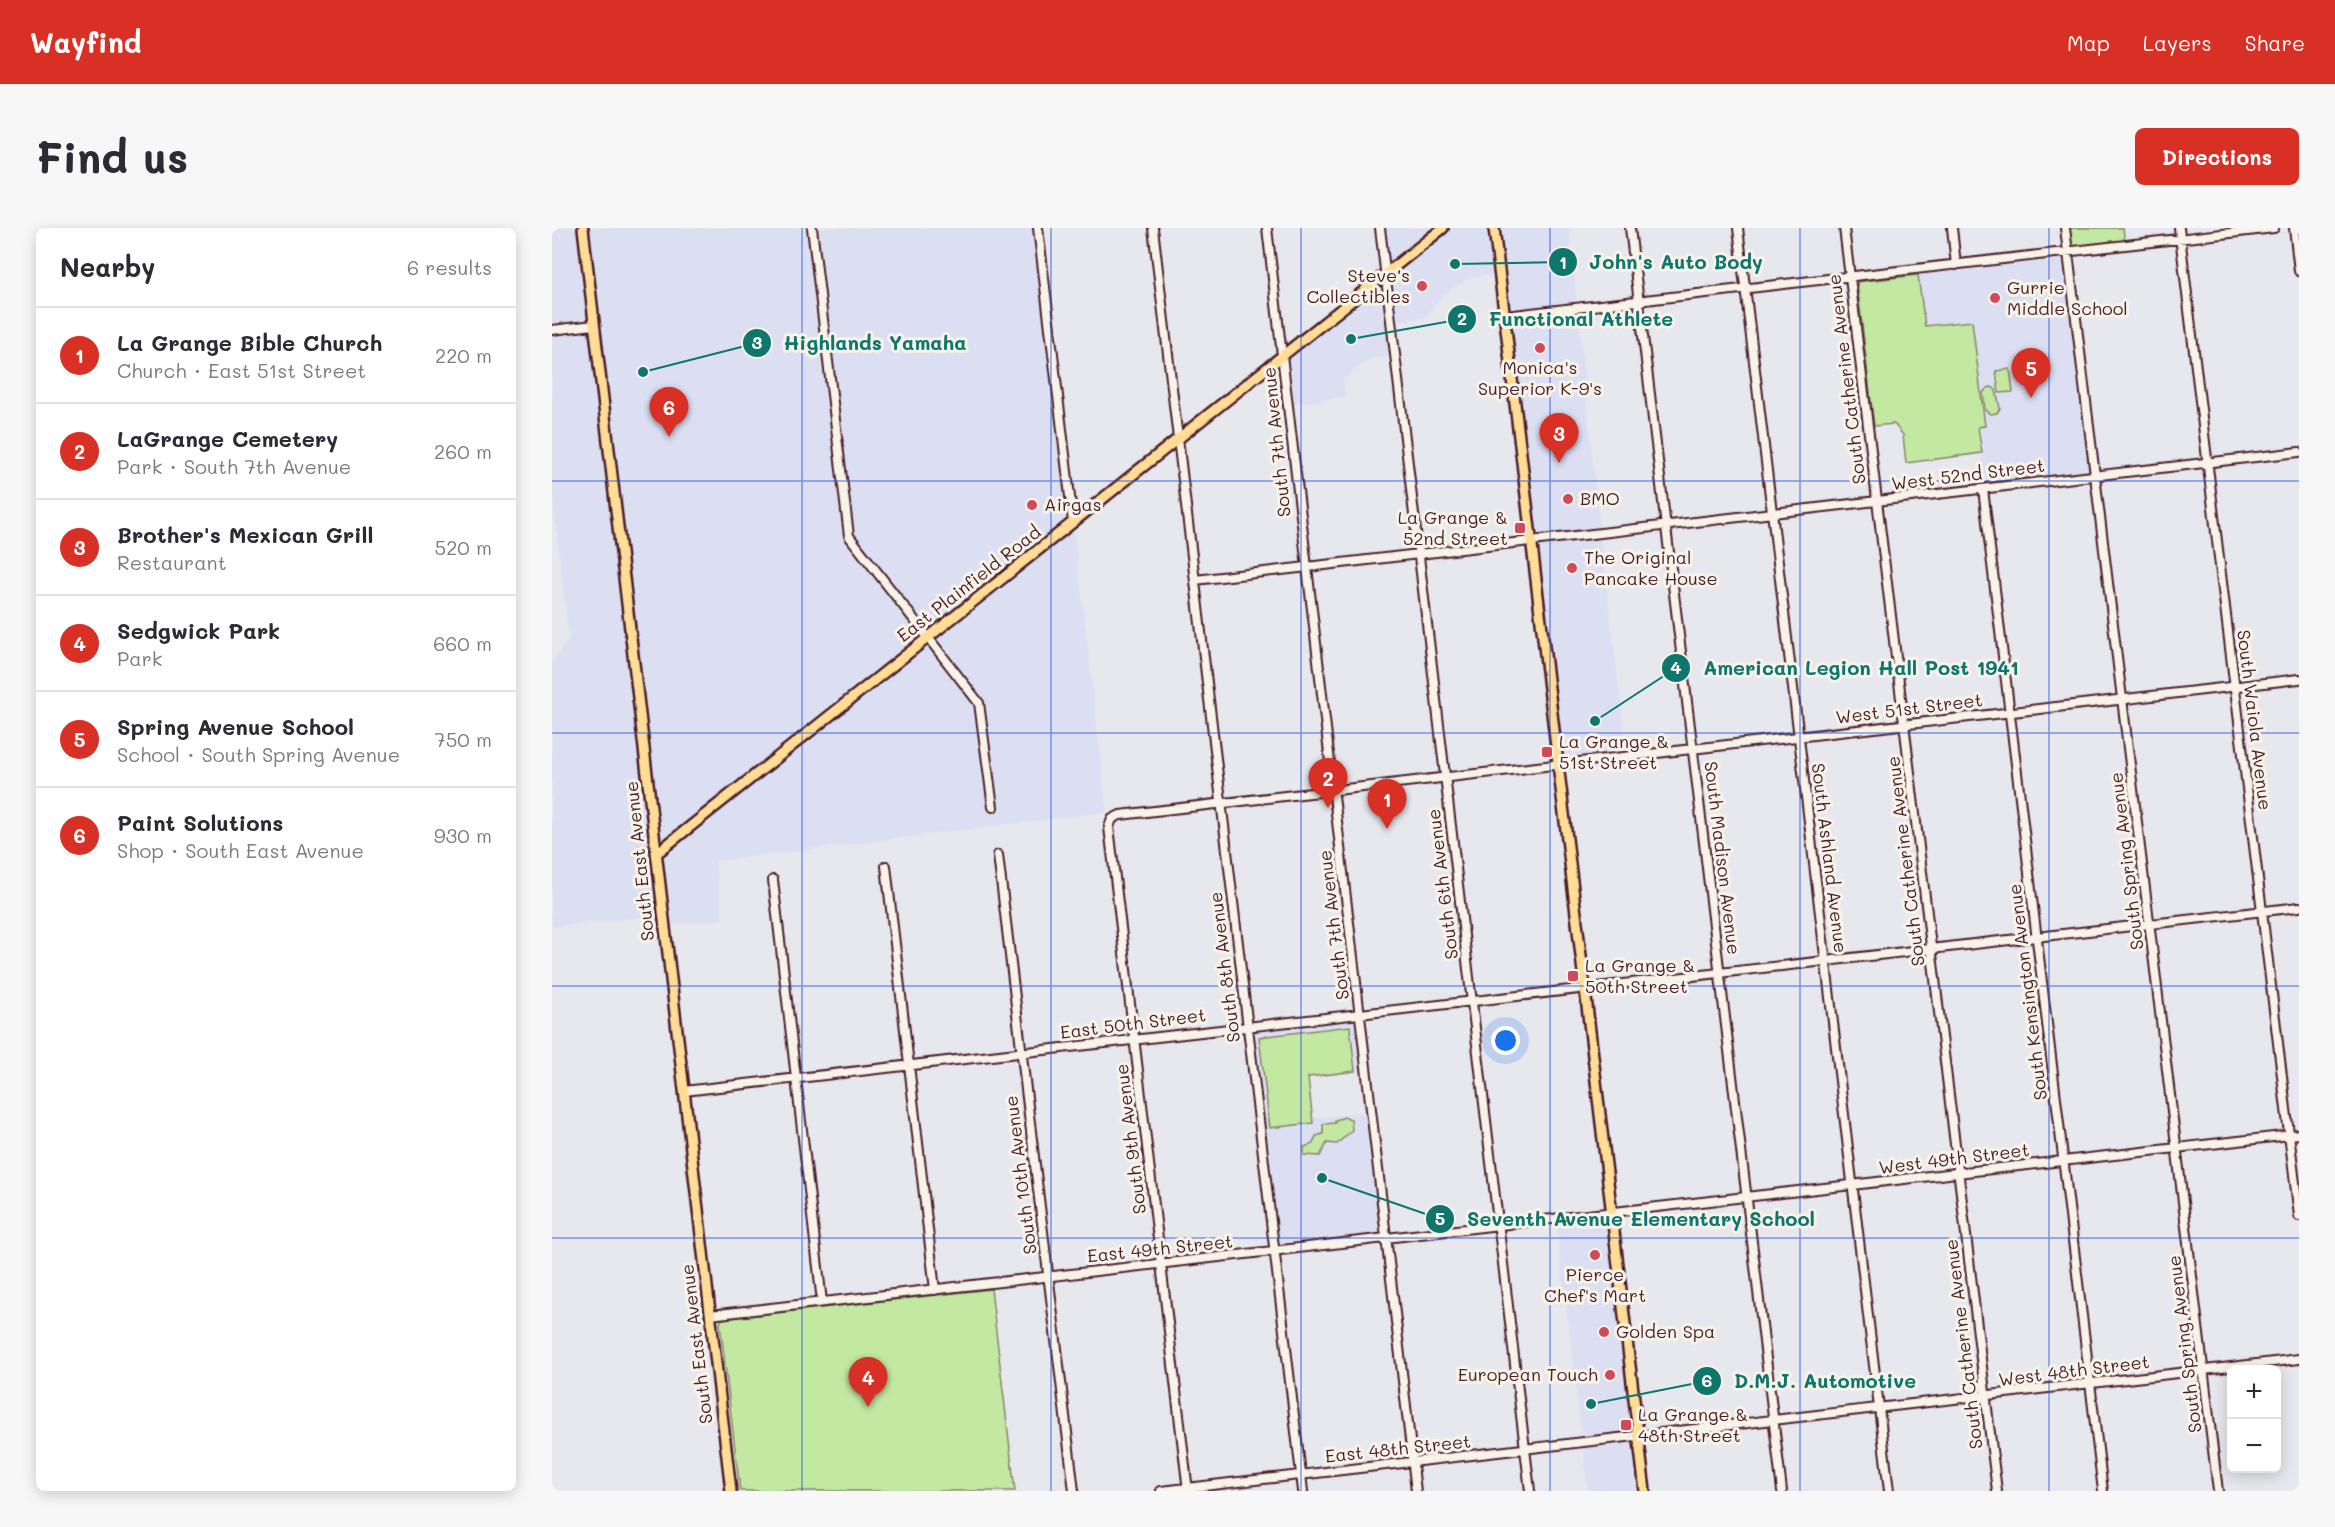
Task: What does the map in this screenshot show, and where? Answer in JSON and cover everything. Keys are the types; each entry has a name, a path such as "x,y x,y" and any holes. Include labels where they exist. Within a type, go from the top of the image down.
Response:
{"main road":[{"name":"South East Avenue","path":"583,228 731,1491"},
{"name":"East Plainfield Road","path":"657,853 1443,228"},
{"path":"1494,228 1645,1491"}],"street":[{"path":"812,228 849,536 979,703 993,807"},
{"path":"1038,228 1073,522"},
{"name":"South 8th Avenue","path":"1153,228 1303,1491"},
{"name":"South 7th Avenue","path":"1267,228 1305,568 1334,790 1416,1491"},
{"name":"South 6th Avenue","path":"1380,228 1530,1491"},
{"name":"South Madison Avenue","path":"1630,228 1782,1491"},
{"name":"South Ashland Avenue","path":"1738,228 1889,1491"},
{"name":"South Catherine Avenue","path":"1844,228 1996,1491"},
{"path":"1952,228 1956,265"},
{"name":"South Spring Avenue","path":"2065,228 2218,1491"},
{"name":"South Waiola Avenue","path":"2179,228 2299,1216"},
{"path":"1505,316 2274,228"},
{"path":"2294,228 2299,271"},
{"path":"552,330 594,326"},
{"name":"West 52nd Street","path":"1195,580 2299,452"},
{"name":"South Kensington Avenue","path":"1983,489 2103,1491"},
{"name":"West 51st Street","path":"1113,819 1120,815 1221,803 2299,680"},
{"name":"South 9th Avenue","path":"1113,819 1109,827 1188,1490"},
{"name":"South 10th Avenue","path":"998,855 1074,1491"},
{"path":"886,866 935,1290"},
{"path":"773,880 822,1302"},
{"name":"East 50th Street","path":"684,1091 2299,907"},
{"name":"West 49th Street","path":"1612,1214 2299,1134"},
{"name":"East 49th Street","path":"710,1315 1612,1214"},
{"name":"West 48th Street","path":"1639,1436 2299,1359"},
{"name":"East 48th Street","path":"1161,1491 1188,1490 1639,1436"}],"shaded area":[{"path":"552,228 1043,228 1075,498 1074,530 1107,812 715,861 723,919 656,926 654,916 552,927 552,663 569,639 552,492"},
{"path":"1374,228 1433,228 1379,270"},
{"path":"1448,228 1493,228 1499,274 1470,277 1443,295 1424,318 1396,321 1401,355 1369,359 1343,380 1345,397 1291,404 1286,358"},
{"path":"1502,228 1569,228 1600,533 1627,753 1561,760"},
{"path":"2064,258 2090,472 1985,484 1978,427 1984,426 1972,322 1925,326 1918,275"},
{"path":"1359,1015 1365,1070 1307,1077 1312,1118 1370,1112 1384,1238 1275,1250 1249,1028"},
{"path":"1609,1216 1641,1491 1588,1491 1556,1221"}],"green space":[{"path":"2066,228 2123,228 2125,244 2069,250"},
{"path":"1918,275 1925,326 1972,321 1985,426 1978,427 1982,453 1906,463 1903,435 1894,424 1874,426 1857,282"},
{"path":"2010,369 2013,392 1999,393 1996,371"},
{"path":"1992,387 1996,390 2000,408 1997,413 1990,414 1985,410 1983,393 1987,388"},
{"path":"1350,1026 1355,1071 1308,1077 1313,1123 1270,1128 1259,1037"},
{"path":"1345,1117 1351,1119 1352,1130 1337,1144 1327,1143 1320,1156 1304,1155 1304,1147 1313,1144 1316,1136 1323,1134 1323,1124 1335,1123 1335,1120"},
{"path":"991,1289 1015,1491 740,1491 720,1323 722,1319"}],"place":[{"name":"John's Auto Body","path":"1455,264"},
{"name":"Steve's Collectibles","path":"1422,286"},
{"name":"Gurrie Middle School","path":"1995,298"},
{"name":"Functional Athlete","path":"1351,339"},
{"name":"Monica's Superior K-9's","path":"1540,348"},
{"name":"Highlands Yamaha","path":"643,372"},
{"name":"Spring Avenue School","path":"2031,398"},
{"name":"Paint Solutions","path":"669,437"},
{"name":"Brother's Mexican Grill","path":"1559,463"},
{"name":"BMO","path":"1568,499"},
{"name":"Airgas","path":"1032,505"},
{"name":"La Grange & 52nd Street","path":"1520,528"},
{"name":"The Original Pancake House","path":"1572,568"},
{"name":"American Legion Hall Post 1941","path":"1595,721"},
{"name":"La Grange & 51st Street","path":"1547,752"},
{"name":"LaGrange Cemetery","path":"1328,808"},
{"name":"La Grange Bible Church","path":"1387,829"},
{"name":"La Grange & 50th Street","path":"1573,976"},
{"name":"Seventh Avenue Elementary School","path":"1322,1178"},
{"name":"Pierce Chef's Mart","path":"1595,1255"},
{"name":"Golden Spa","path":"1604,1332"},
{"name":"European Touch","path":"1610,1375"},
{"name":"D.M.J. Automotive","path":"1591,1404"},
{"name":"Sedgwick Park","path":"868,1407"},
{"name":"La Grange & 48th Street","path":"1626,1425"}]}
